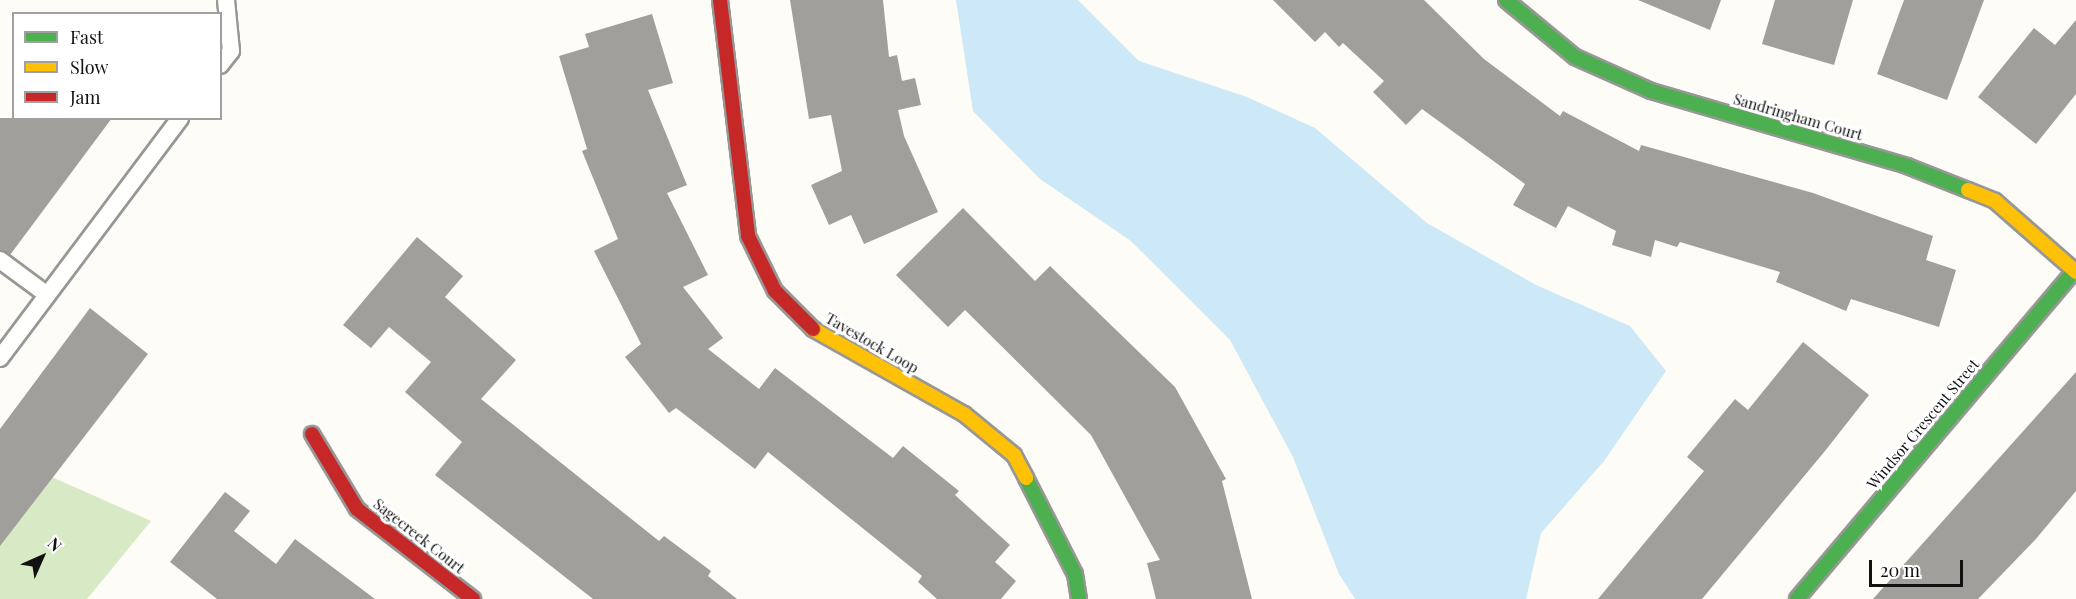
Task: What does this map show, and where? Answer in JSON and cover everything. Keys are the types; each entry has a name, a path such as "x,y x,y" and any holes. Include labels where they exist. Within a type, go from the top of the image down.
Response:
{"street":[{"name":"Tavestock Loop","path":"720,0 748,236 775,291 812,328 964,414 1014,455 1075,574 1079,599"},
{"name":"Sandringham Court","path":"1506,0 1575,57 1651,91 1907,166 1995,201 2075,272"},
{"name":"Windsor Crescent Street","path":"1797,599 2075,272"},
{"name":"Sagecreek Court","path":"312,434 357,509 473,599"}],"lane":[{"path":"222,62 231,51 226,0"},
{"path":"0,358 178,120"},
{"path":"0,260 46,294"}],"green space":[{"path":"0,454 151,521 87,599 0,599"}],"water":[{"path":"956,0 1078,0 1139,61 1247,97 1315,128 1427,223 1536,285 1630,326 1666,371 1604,461 1541,533 1526,599 1355,599 1339,574 1293,457 1230,340 1131,241 1040,179 973,111"}],"building":[{"path":"790,0 883,0 889,57 897,55 902,81 915,78 921,105 898,110 904,136 938,212 864,244 851,215 829,225 811,185 842,171 831,115 809,119"},
{"path":"1273,0 1424,0 1484,59 1560,116 1563,111 1639,151 1641,145 1813,193 1933,236 1926,260 1956,270 1939,327 1851,299 1846,311 1776,282 1780,272 1680,242 1677,247 1655,240 1651,257 1612,245 1616,231 1568,206 1556,228 1513,205 1525,184 1422,109 1406,125 1373,92 1384,81 1343,43 1339,47 1325,32 1315,42"},
{"path":"1638,0 1721,0 1710,30"},
{"path":"1775,0 1853,0 1834,65 1762,44"},
{"path":"1904,0 1984,0 1947,100 1877,74"},
{"path":"652,14 673,83 648,90 687,185 667,193 708,275 683,287 723,338 708,349 759,389 775,368 893,458 903,446 959,491 955,495 1010,545 995,562 1016,581 1001,599 937,599 918,582 922,576 768,452 755,469 676,408 669,413 625,357 641,344 594,251 618,239 582,151 587,149 559,56 589,47 585,34"},
{"path":"2076,20 2076,94 2036,144 1978,97 2034,28 2055,45"},
{"path":"0,118 111,120 10,255 0,250"},
{"path":"963,208 1035,281 1050,266 1175,387 1226,479 1222,481 1252,599 1156,599 1147,563 1160,560 1091,435 965,310 948,327 896,275"},
{"path":"417,237 463,276 445,297 516,360 481,399 659,541 664,536 711,571 708,576 737,599 593,599 435,475 462,442 405,392 431,362 389,327 371,348 343,325"},
{"path":"90,308 148,354 0,546 0,429"},
{"path":"1803,342 1869,395 1825,451 1702,599 1598,599 1704,471 1687,457 1735,399 1748,410"},
{"path":"2076,372 2076,491 2035,540 1978,599 1873,599"},
{"path":"225,492 250,511 234,531 276,564 295,539 375,599 217,599 170,562"}],"traffic: fast":[{"path":"1506,0 1575,57 1651,91 1907,166 1968,190"},
{"path":"1797,599 2074,271"},
{"path":"1026,478 1075,574 1079,599"}],"traffic: slow":[{"path":"1968,190 1995,201 2076,272"},
{"path":"813,329 964,414 1014,455 1026,478"}],"traffic: jam":[{"path":"720,0 748,236 775,291 813,329"},
{"path":"312,434 357,509 473,599"}]}
